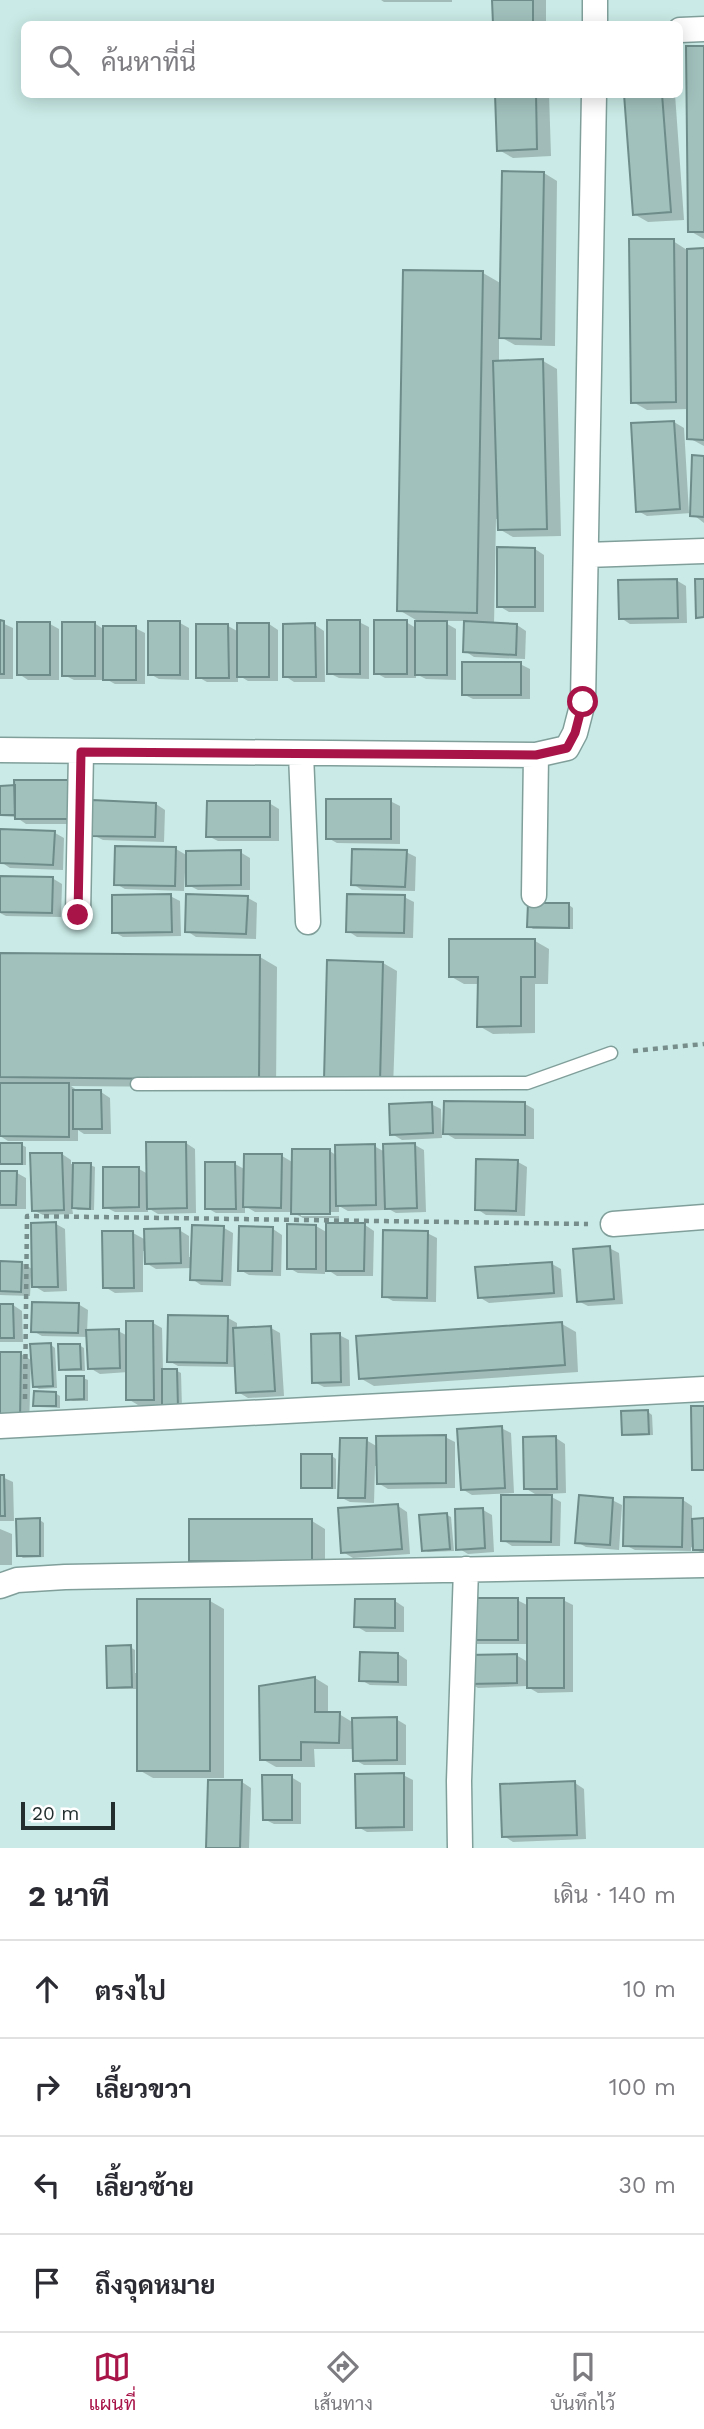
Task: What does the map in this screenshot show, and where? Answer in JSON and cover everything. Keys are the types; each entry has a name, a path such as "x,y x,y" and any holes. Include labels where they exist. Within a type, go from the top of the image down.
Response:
{"street":[{"path":"595,0 595,21"},
{"path":"683,30 704,29"},
{"path":"0,750 536,755 567,748 575,733 583,702 594,98"},
{"path":"586,555 704,551"},
{"path":"78,915 81,752"},
{"path":"301,754 308,922"},
{"path":"534,895 536,755"},
{"path":"613,1224 704,1217"},
{"path":"0,1426 704,1389"},
{"path":"0,1586 17,1580 65,1577 704,1565"},
{"path":"460,1848 459,1781 466,1569"}],"lane":[{"path":"137,1084 527,1083 611,1053"}],"path":[{"path":"611,1053 704,1044"},
{"path":"25,1425 27,1216 613,1224"}],"building":[{"path":"492,0 533,0 533,21 493,21"},
{"path":"686,46 704,46 704,232 688,232"},
{"path":"495,98 536,98 537,149 497,151"},
{"path":"624,98 662,98 671,212 633,215"},
{"path":"502,171 544,172 541,339 499,338"},
{"path":"629,239 674,239 676,402 631,403"},
{"path":"704,248 704,440 687,439 687,249"},
{"path":"403,270 483,271 477,613 397,611"},
{"path":"543,359 547,529 498,530 493,361"},
{"path":"674,421 680,509 636,512 631,423"},
{"path":"692,455 704,456 704,517 690,516"},
{"path":"497,547 535,548 535,607 497,607"},
{"path":"677,579 678,618 619,619 618,580"},
{"path":"695,579 704,579 704,617 696,618"},
{"path":"0,620 4,621 4,674 0,674"},
{"path":"327,620 360,620 360,674 327,674"},
{"path":"374,620 407,620 407,674 374,674"},
{"path":"148,621 180,621 180,675 148,675"},
{"path":"415,621 447,621 447,675 415,675"},
{"path":"464,621 517,624 516,655 463,652"},
{"path":"17,622 50,622 50,675 17,675"},
{"path":"62,622 95,622 95,676 62,676"},
{"path":"237,623 269,623 269,677 237,677"},
{"path":"315,623 316,677 283,677 283,624"},
{"path":"196,624 228,624 229,678 196,678"},
{"path":"103,626 136,626 136,680 103,680"},
{"path":"462,662 521,662 521,695 462,695"},
{"path":"14,780 77,780 77,819 15,819"},
{"path":"15,785 15,815 0,815 0,786"},
{"path":"326,799 391,799 391,839 326,839"},
{"path":"92,800 156,803 155,837 92,836"},
{"path":"207,801 270,801 270,837 206,837"},
{"path":"0,829 55,831 53,865 0,863"},
{"path":"115,846 176,847 175,886 114,885"},
{"path":"352,849 407,850 405,887 351,885"},
{"path":"241,850 241,885 186,886 186,851"},
{"path":"0,876 53,877 52,913 0,912"},
{"path":"171,894 172,932 112,933 112,895"},
{"path":"186,894 248,896 246,934 185,932"},
{"path":"347,894 405,895 404,933 346,932"},
{"path":"528,903 569,903 569,928 527,927"},
{"path":"449,939 535,939 535,977 521,977 521,1026 477,1027 478,977 449,977"},
{"path":"0,953 260,955 259,1080 0,1077"},
{"path":"327,960 383,962 380,1082 324,1080"},
{"path":"0,1083 69,1083 69,1137 0,1136"},
{"path":"73,1090 101,1090 102,1129 73,1129"},
{"path":"444,1101 525,1102 525,1135 443,1134"},
{"path":"432,1102 433,1133 390,1135 389,1104"},
{"path":"146,1142 186,1142 187,1208 147,1209"},
{"path":"0,1143 22,1143 22,1164 0,1164"},
{"path":"415,1143 417,1208 385,1209 383,1144"},
{"path":"375,1144 376,1205 336,1206 335,1145"},
{"path":"292,1149 330,1149 330,1214 291,1214"},
{"path":"30,1153 62,1153 64,1210 32,1211"},
{"path":"244,1154 282,1154 281,1208 243,1207"},
{"path":"476,1159 518,1160 516,1211 475,1210"},
{"path":"205,1162 235,1162 236,1209 205,1209"},
{"path":"73,1163 91,1163 90,1209 72,1208"},
{"path":"103,1167 139,1167 139,1207 103,1208"},
{"path":"0,1171 17,1171 16,1205 0,1205"},
{"path":"56,1222 58,1287 32,1287 31,1223"},
{"path":"326,1223 365,1223 364,1271 326,1271"},
{"path":"287,1224 316,1225 316,1269 287,1269"},
{"path":"192,1225 224,1226 222,1281 190,1280"},
{"path":"239,1226 273,1227 272,1271 238,1271"},
{"path":"180,1228 181,1263 145,1264 144,1229"},
{"path":"383,1230 428,1231 427,1298 382,1297"},
{"path":"102,1231 133,1231 134,1288 103,1288"},
{"path":"610,1246 614,1299 577,1302 573,1249"},
{"path":"0,1261 22,1262 21,1292 0,1291"},
{"path":"552,1262 554,1293 478,1298 475,1267"},
{"path":"32,1302 79,1303 78,1333 31,1332"},
{"path":"0,1304 13,1304 14,1338 0,1338"},
{"path":"168,1315 228,1316 227,1363 167,1362"},
{"path":"126,1321 153,1321 154,1400 126,1400"},
{"path":"562,1322 565,1365 359,1379 356,1336"},
{"path":"271,1326 275,1391 236,1393 233,1328"},
{"path":"119,1329 120,1368 88,1369 86,1330"},
{"path":"340,1333 341,1382 312,1383 311,1334"},
{"path":"51,1343 53,1386 33,1387 30,1344"},
{"path":"58,1344 80,1344 81,1369 59,1370"},
{"path":"0,1352 21,1352 20,1421 0,1421"},
{"path":"162,1369 177,1369 178,1408 162,1408"},
{"path":"66,1376 84,1376 84,1399 66,1400"},
{"path":"34,1391 56,1392 56,1406 33,1406"},
{"path":"691,1406 704,1406 704,1470 692,1470"},
{"path":"648,1410 649,1434 622,1435 621,1411"},
{"path":"502,1426 505,1488 461,1490 457,1429"},
{"path":"446,1435 446,1483 377,1484 376,1436"},
{"path":"556,1436 557,1489 524,1489 523,1437"},
{"path":"340,1438 367,1438 365,1498 338,1498"},
{"path":"301,1454 332,1454 332,1488 301,1488"},
{"path":"0,1475 4,1475 5,1516 0,1516"},
{"path":"501,1495 552,1495 551,1542 501,1541"},
{"path":"579,1495 613,1498 610,1545 575,1543"},
{"path":"624,1497 683,1498 682,1547 623,1546"},
{"path":"398,1504 402,1549 341,1553 338,1508"},
{"path":"483,1508 485,1548 456,1550 455,1509"},
{"path":"447,1513 450,1549 422,1551 419,1515"},
{"path":"40,1518 40,1556 17,1556 16,1519"},
{"path":"704,1518 704,1550 693,1550 692,1519"},
{"path":"189,1519 312,1519 312,1562 189,1561"},
{"path":"466,1598 518,1598 518,1640 466,1640"},
{"path":"527,1598 564,1598 564,1688 527,1688"},
{"path":"137,1599 210,1599 210,1771 137,1771"},
{"path":"355,1599 395,1599 395,1628 354,1627"},
{"path":"131,1645 132,1687 107,1688 106,1646"},
{"path":"360,1652 398,1653 398,1682 359,1681"},
{"path":"517,1654 517,1683 467,1684 466,1655"},
{"path":"315,1677 315,1712 340,1712 339,1743 301,1742 301,1760 260,1760 259,1686"},
{"path":"397,1717 397,1760 353,1761 352,1718"},
{"path":"404,1773 404,1827 356,1828 355,1774"},
{"path":"262,1775 292,1775 292,1820 263,1820"},
{"path":"208,1780 242,1780 240,1848 206,1848"},
{"path":"575,1781 577,1835 502,1837 500,1784"}],"route":[{"path":"78,915 81,752 536,755 567,748 575,733 583,702"}]}
